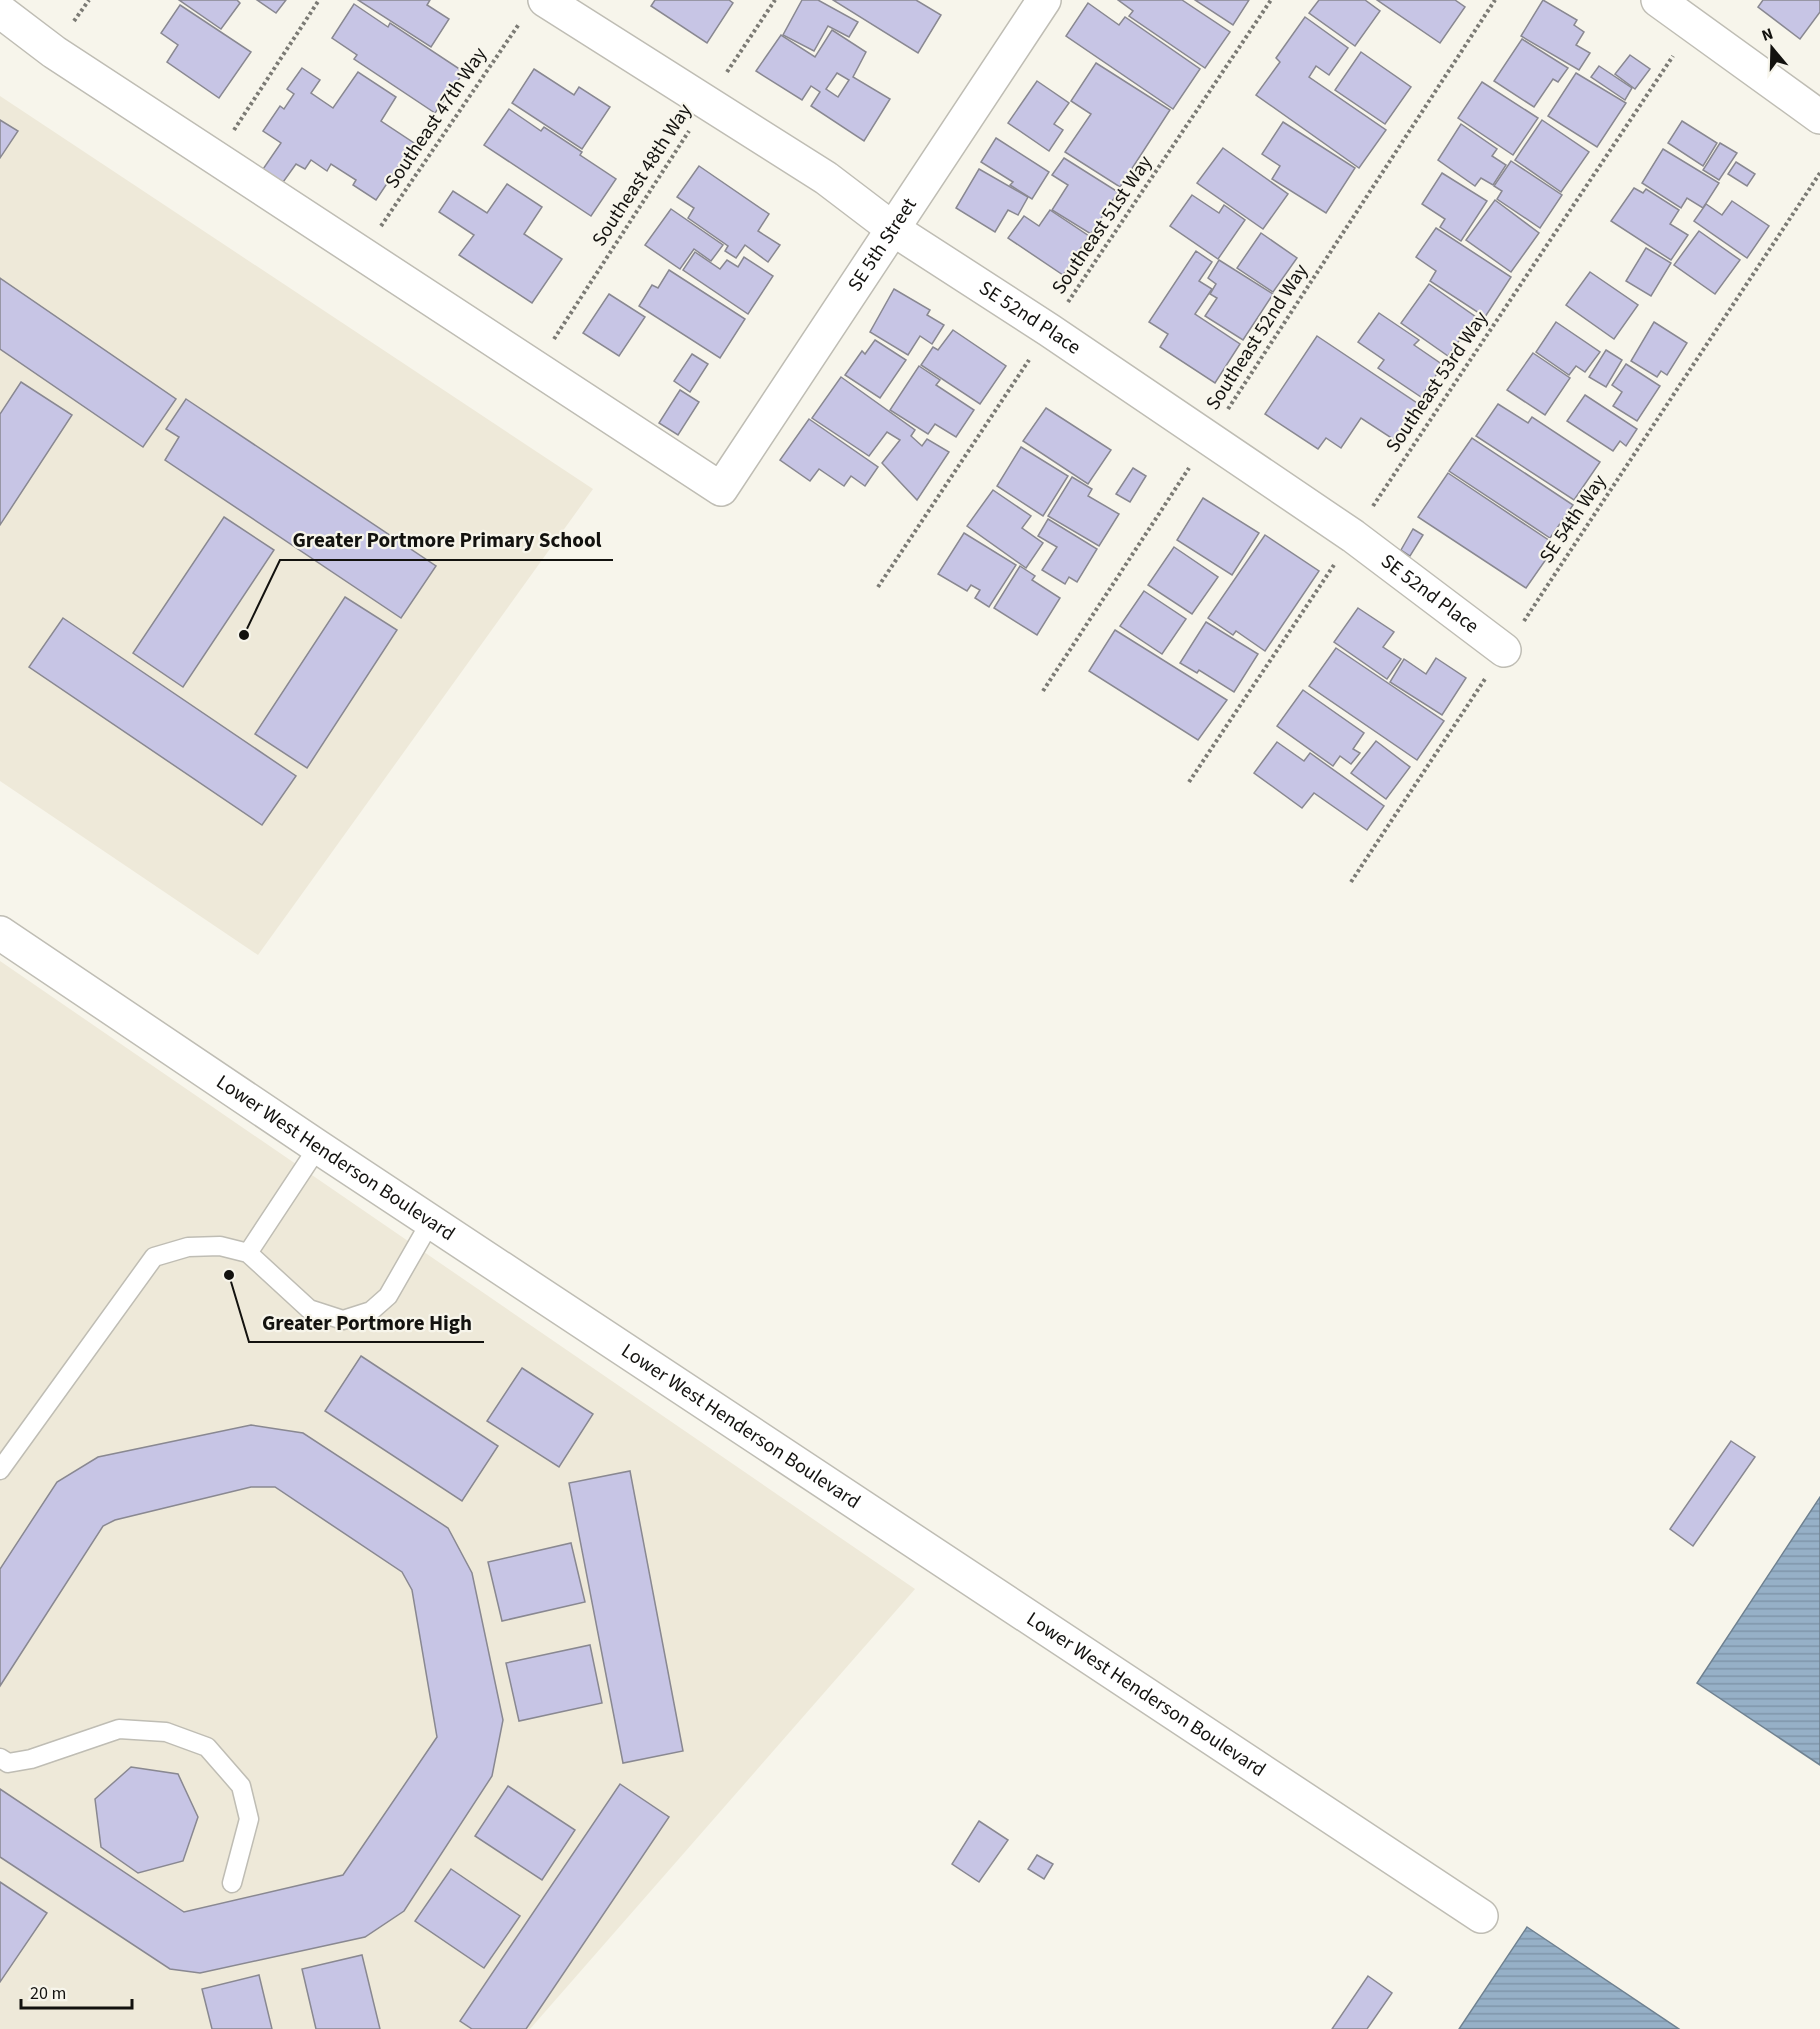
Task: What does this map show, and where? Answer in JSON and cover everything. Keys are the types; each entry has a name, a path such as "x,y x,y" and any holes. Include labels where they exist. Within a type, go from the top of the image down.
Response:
{"street":[{"name":"SE 5th Street","path":"535,367 721,489 1044,0"},
{"path":"1658,0 1820,117"},
{"path":"0,10 54,52 535,367"},
{"name":"SE 52nd Place","path":"534,10 707,103 826,178 893,229 1049,330 1353,536 1504,650"},
{"name":"Lower West Henderson Boulevard","path":"0,933 318,1147 1481,1916"}],"lane":[{"path":"248,1253 318,1147"},
{"path":"0,1470 154,1257 188,1247 220,1246 248,1253 309,1309 343,1320 371,1311 388,1296 430,1221"},
{"path":"0,1758 8,1763 31,1759 119,1729 166,1731 207,1747 241,1786 249,1819 232,1883"}],"path":[{"path":"215,158 319,0"},
{"name":"Southeast 48th Way","path":"535,367 775,0"},
{"name":"Southeast 51st Way","path":"878,587 1271,0"},
{"name":"Southeast 52nd Way","path":"1043,690 1495,0"},
{"name":"Southeast 47th Way","path":"362,254 534,10"},
{"name":"Southeast 53rd Way","path":"1189,782 1694,25"},
{"name":"SE 54th Way","path":"1352,882 1820,173"}],"shaded area":[{"path":"0,96 593,489 258,955 0,781"},
{"path":"0,961 915,1589 530,2029 0,2029"}],"water":[{"path":"1820,1497 1820,1765 1697,1683"},
{"path":"1527,1927 1679,2029 1459,2029"}],"building":[{"path":"179,0 237,0 240,3 221,29"},
{"path":"257,0 286,0 276,13"},
{"path":"358,0 430,0 427,5 449,19 431,47"},
{"path":"655,0 729,0 733,3 707,43 651,6"},
{"path":"802,0 818,0 858,22 849,37 828,26 814,51 783,35"},
{"path":"833,0 916,0 941,15 918,53"},
{"path":"1118,0 1182,0 1230,32 1205,68 1129,16 1133,11"},
{"path":"1195,0 1249,0 1233,25"},
{"path":"1319,0 1365,0 1380,11 1355,46 1309,13"},
{"path":"1377,0 1455,0 1465,7 1440,43"},
{"path":"1543,0 1577,20 1574,25 1584,32 1576,45 1590,53 1579,70 1521,36"},
{"path":"1763,0 1820,0 1820,12 1800,39 1758,7"},
{"path":"1088,3 1119,25 1125,17 1200,69 1173,109 1066,36"},
{"path":"354,4 388,27 390,23 464,72 435,113 354,59 357,55 332,38"},
{"path":"180,5 251,52 219,98 167,62 178,45 161,33"},
{"path":"1305,17 1348,48 1329,75 1316,66 1309,77 1386,130 1359,168 1256,95 1280,62 1276,58"},
{"path":"832,30 866,52 853,77 890,99 864,141 811,106 820,92 811,86 802,100 756,71 781,35 815,57","holes":["837,73 849,80 838,97 826,89"]},
{"path":"1522,39 1568,68 1558,82 1553,79 1534,107 1494,81"},
{"path":"1361,52 1411,87 1385,124 1335,90"},
{"path":"1630,55 1650,69 1635,89 1615,74"},
{"path":"1096,63 1170,110 1120,187 1065,152 1091,114 1071,101"},
{"path":"1599,66 1632,88 1625,100 1591,77"},
{"path":"302,68 320,80 311,93 333,108 358,72 396,97 381,121 414,143 376,200 353,185 356,180 331,164 327,171 311,160 305,169 296,164 281,185 261,172 281,143 263,131 280,106 284,109 294,94 287,89"},
{"path":"534,69 574,95 579,87 610,107 582,149 512,103"},
{"path":"1576,73 1626,103 1597,147 1548,116"},
{"path":"1037,81 1069,103 1054,124 1063,130 1049,151 1008,123"},
{"path":"1482,82 1538,118 1513,155 1458,118"},
{"path":"509,109 541,131 544,127 582,152 580,155 616,179 591,216 484,145"},
{"path":"0,120 18,131 0,158"},
{"path":"1542,120 1589,152 1561,192 1515,160"},
{"path":"1682,121 1717,143 1703,166 1668,143"},
{"path":"1283,122 1355,168 1326,213 1272,179 1280,166 1262,154"},
{"path":"1461,124 1497,149 1492,156 1506,165 1493,185 1481,178 1475,186 1438,160"},
{"path":"996,138 1049,172 1032,199 1010,185 1013,182 981,162"},
{"path":"1720,143 1737,153 1719,180 1703,170"},
{"path":"1223,148 1288,194 1263,229 1197,183"},
{"path":"1663,149 1719,183 1703,208 1687,198 1681,208 1642,183"},
{"path":"1064,158 1118,192 1091,234 1052,210 1068,185 1052,175"},
{"path":"1511,161 1562,195 1540,228 1497,199 1502,191 1494,186"},
{"path":"1736,162 1755,174 1747,186 1728,174"},
{"path":"699,166 769,214 758,231 780,245 768,262 745,245 736,258 725,251 728,246 688,218 694,208 677,197"},
{"path":"979,169 1028,197 1018,215 1008,210 995,232 956,208"},
{"path":"1442,173 1487,201 1461,241 1440,227 1445,219 1422,204"},
{"path":"507,184 542,207 524,234 562,259 532,303 459,255 474,235 439,212 453,191 487,213"},
{"path":"1634,188 1643,193 1646,189 1679,210 1670,224 1688,235 1671,260 1611,221"},
{"path":"1192,195 1219,213 1224,205 1245,220 1218,259 1170,226"},
{"path":"1495,200 1539,233 1511,272 1466,240"},
{"path":"1732,201 1769,226 1747,258 1694,221 1706,204 1722,215"},
{"path":"671,209 723,245 711,261 694,249 680,269 645,245"},
{"path":"1050,210 1089,236 1063,275 1008,238 1024,216 1039,226"},
{"path":"1436,228 1511,277 1485,317 1430,281 1436,271 1416,257"},
{"path":"1699,231 1740,260 1715,294 1674,265"},
{"path":"1261,233 1297,258 1273,292 1237,268"},
{"path":"1646,248 1671,263 1651,296 1626,281"},
{"path":"1196,251 1212,262 1199,281 1212,289 1195,314 1240,344 1215,383 1160,347 1168,334 1149,322"},
{"path":"695,252 720,269 727,260 738,267 744,257 773,276 748,314 683,270"},
{"path":"1219,260 1273,294 1243,340 1205,316 1217,298 1210,294 1216,284 1208,278"},
{"path":"669,270 745,319 720,358 639,306 652,285 658,288"},
{"path":"1590,272 1638,305 1614,339 1566,305"},
{"path":"0,278 176,399 143,447 0,349"},
{"path":"1429,284 1476,317 1448,356 1401,323"},
{"path":"894,289 930,310 927,315 944,325 932,344 920,336 908,355 870,332"},
{"path":"609,294 645,317 619,356 583,333"},
{"path":"1379,313 1419,340 1414,345 1443,365 1421,397 1378,368 1384,360 1358,342"},
{"path":"1556,322 1600,352 1585,372 1576,366 1569,375 1536,352"},
{"path":"1654,322 1687,343 1667,375 1661,371 1657,377 1631,361"},
{"path":"953,330 1006,366 980,404 921,365 933,347 938,350"},
{"path":"1317,336 1420,405 1396,441 1361,418 1341,448 1326,438 1318,449 1265,414"},
{"path":"875,340 906,360 880,398 845,375 862,351 865,354"},
{"path":"1606,350 1622,360 1606,387 1589,377"},
{"path":"1533,353 1570,378 1545,415 1507,390"},
{"path":"692,354 708,364 690,392 674,381"},
{"path":"1626,364 1660,386 1637,421 1613,406 1622,392 1612,385"},
{"path":"919,366 940,380 936,385 974,410 956,437 935,424 928,434 890,410"},
{"path":"841,377 915,430 911,436 922,446 927,439 949,452 917,500 882,463 900,440 887,432 869,456 812,418"},
{"path":"21,382 72,415 0,525 0,414"},
{"path":"680,390 699,402 678,435 659,423"},
{"path":"1585,395 1637,429 1626,446 1620,441 1613,451 1567,421"},
{"path":"186,399 436,566 401,618 165,460 179,437 166,429"},
{"path":"1498,404 1528,423 1532,417 1600,462 1574,500 1476,436"},
{"path":"1046,408 1111,450 1088,484 1023,441"},
{"path":"809,419 878,467 865,486 851,476 844,486 819,469 810,481 780,460"},
{"path":"1472,438 1573,505 1550,538 1449,471"},
{"path":"1021,447 1068,476 1043,516 997,486"},
{"path":"1133,468 1146,476 1130,502 1116,494"},
{"path":"1448,473 1556,545 1526,588 1418,517"},
{"path":"1072,477 1092,489 1088,496 1119,514 1099,546 1048,516"},
{"path":"993,490 1031,516 1022,528 1043,543 1026,568 967,526"},
{"path":"1203,498 1259,533 1232,575 1177,540"},
{"path":"224,517 274,550 183,687 133,653"},
{"path":"1048,519 1097,549 1077,582 1069,577 1065,584 1042,570 1057,547 1038,536"},
{"path":"1413,529 1423,535 1410,556 1401,550"},
{"path":"964,533 1016,565 989,607 975,598 980,590 971,585 967,591 938,574"},
{"path":"1265,535 1319,571 1265,651 1236,631 1233,635 1208,618"},
{"path":"1174,547 1218,577 1192,614 1148,585"},
{"path":"1020,566 1035,576 1032,580 1060,598 1037,635 994,608"},
{"path":"1144,591 1186,619 1162,654 1120,626"},
{"path":"345,597 397,630 307,768 255,734"},
{"path":"1358,608 1394,632 1383,647 1401,659 1387,679 1334,642"},
{"path":"63,618 296,776 262,825 29,667"},
{"path":"1206,622 1258,654 1234,692 1199,670 1197,673 1180,663"},
{"path":"1115,630 1227,700 1198,740 1089,671"},
{"path":"1336,648 1444,721 1417,760 1309,686"},
{"path":"1436,658 1466,678 1442,715 1390,682 1404,659 1426,674"},
{"path":"1303,690 1364,733 1353,749 1360,753 1351,764 1340,756 1333,766 1277,726"},
{"path":"1376,741 1410,767 1386,799 1351,773"},
{"path":"1277,742 1304,761 1310,753 1384,806 1367,830 1314,793 1302,808 1254,773"},
{"path":"361,1356 498,1446 462,1501 325,1411"},
{"path":"522,1368 593,1414 559,1467 487,1421"},
{"path":"251,1425 303,1433 448,1528 472,1573 503,1720 492,1776 404,1911 365,1937 200,1973 170,1969 0,1857 0,1789 184,1912 343,1875 437,1737 412,1590 402,1572 275,1487 251,1487 115,1520 103,1526 0,1686 0,1569 57,1482 98,1457"},
{"path":"1731,1441 1755,1457 1693,1546 1670,1529"},
{"path":"630,1471 683,1751 623,1763 569,1483"},
{"path":"571,1543 585,1602 502,1621 488,1562"},
{"path":"590,1645 602,1703 519,1721 506,1663"},
{"path":"131,1767 178,1774 198,1817 183,1861 138,1873 101,1847 95,1799"},
{"path":"620,1784 669,1817 526,2029 472,2029 460,2021"},
{"path":"508,1786 575,1830 542,1880 475,1836"},
{"path":"979,1821 1008,1840 979,1882 952,1864"},
{"path":"1037,1855 1053,1864 1044,1879 1028,1869"},
{"path":"451,1869 520,1916 484,1968 415,1921"},
{"path":"0,1882 47,1913 0,1982"},
{"path":"362,1955 380,2029 316,2029 302,1969"},
{"path":"259,1975 272,2029 212,2029 202,1989"},
{"path":"1368,1976 1392,1993 1367,2029 1332,2029"}],"place":[{"name":"Greater Portmore Primary School","path":"244,635"},
{"name":"Greater Portmore High","path":"229,1275"}]}
